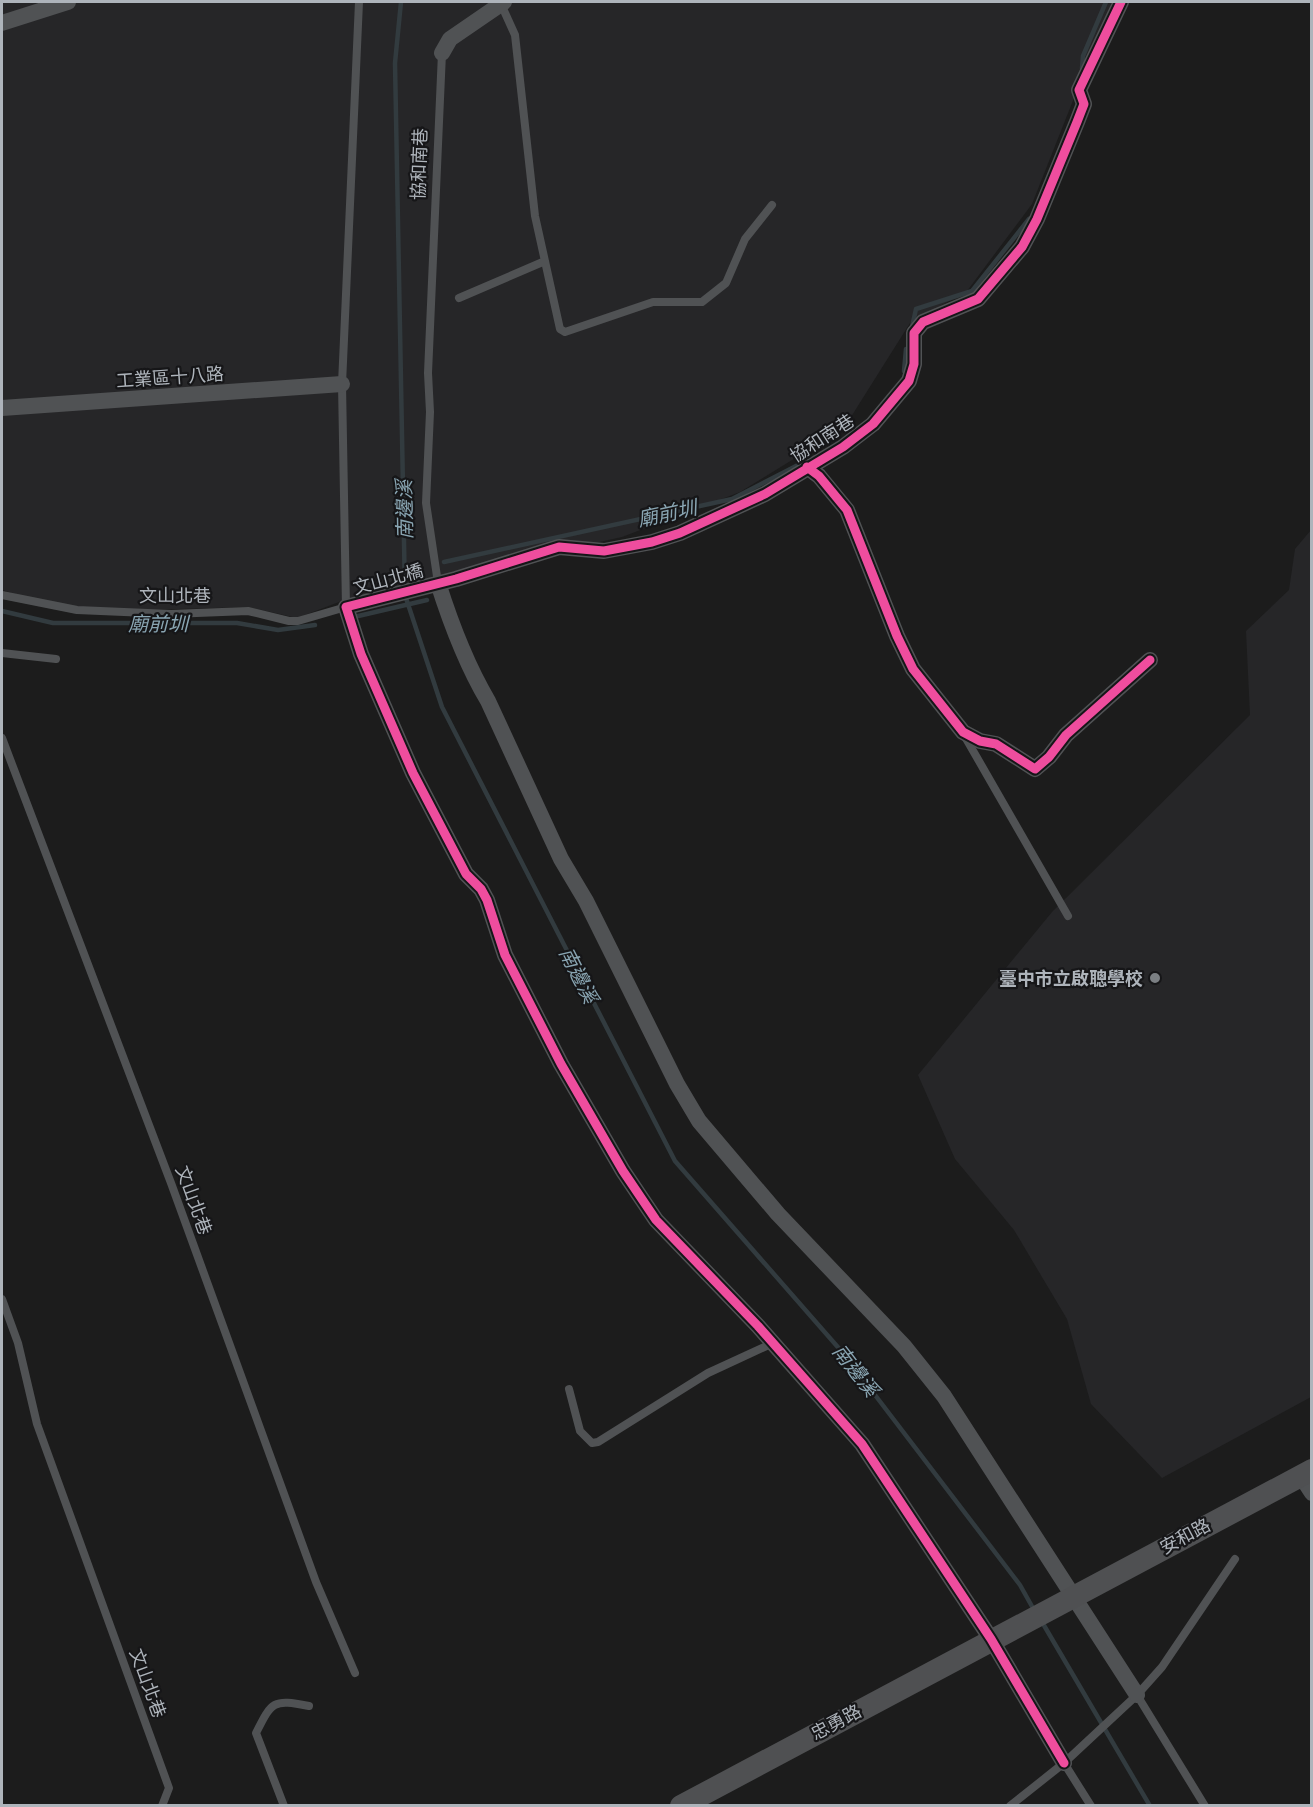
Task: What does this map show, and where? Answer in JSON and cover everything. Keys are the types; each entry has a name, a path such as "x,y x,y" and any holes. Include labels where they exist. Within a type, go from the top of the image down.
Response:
{"main road":[{"name":"安和路","path":"991,1639 1066,1599 1308,1480"},
{"name":"忠勇路","path":"681,1806 991,1639"}],"street":[{"path":"2,23 68,2"},
{"name":"協和南巷","path":"438,583 559,548 604,551 652,542 680,533 765,494 843,447 873,424 909,381 914,364 914,333 923,322 978,299 1022,247 1037,219 1084,104 1079,90 1120,2"},
{"path":"442,53 450,39 502,3"},
{"name":"工業區十八路","path":"2,408 342,384"},
{"path":"807,467 819,476 847,510 897,636 913,669 963,732 980,741 996,744 1035,769 1049,757 1066,735 1150,660"},
{"path":"438,583 450,620 474,678 488,701 561,859 586,901 677,1084 699,1121 778,1214 904,1346 944,1396 1066,1599 1133,1698"},
{"name":"文山北橋","path":"346,607 438,583"},
{"path":"346,607 361,654 413,773 466,874 481,889 487,900 506,955 587,1110 656,1220 773,1344 862,1444 1069,1757"}],"lane":[{"path":"346,607 342,384 359,2"},
{"path":"502,3 514,35 536,216 560,329 565,332 653,302 702,302 726,283 745,239 772,205"},
{"name":"協和南巷","path":"438,583 426,503 430,412 428,373 442,53"},
{"path":"459,298 545,261"},
{"name":"文山北巷","path":"2,595 77,610 171,614 248,611 289,621 298,621 346,607"},
{"path":"2,653 56,658"},
{"path":"963,732 1068,916"},
{"name":"文山北巷","path":"2,738 122,1051 316,1582 355,1673"},
{"name":"文山北巷","path":"2,1299 18,1342 37,1424 168,1788 162,1806"},
{"path":"569,1389 580,1431 592,1443 598,1442 708,1373 773,1344"},
{"path":"1010,1806 1069,1757 1133,1698 1162,1667 1235,1559"},
{"path":"1133,1698 1205,1806"},
{"path":"284,1806 256,1734 268,1708 283,1701 309,1706"},
{"path":"1069,1757 1091,1806"}],"shaded area":[{"path":"2,2 1112,2 1032,204 967,291 910,323 844,428 740,492 622,537 352,597 297,618 248,607 143,610 60,607 2,590"},
{"name":"臺中市立啟聰學校","path":"1311,530 1311,1397 1162,1478 1091,1404 1067,1319 1014,1230 955,1159 918,1075 1052,912 1250,715 1246,631 1289,590 1295,549"}],"waterway":[{"name":"南邊溪","path":"401,2 395,63 405,595 442,707 675,1161 843,1353 1020,1585 1034,1610"},
{"name":"廟前圳","path":"1082,68 1083,56 1106,2"},
{"name":"廟前圳","path":"912,327 916,309 972,291 1029,219"},
{"name":"廟前圳","path":"904,371 906,349"},
{"name":"廟前圳","path":"444,562 732,499 798,465"},
{"name":"廟前圳","path":"354,617 427,600"},
{"name":"廟前圳","path":"2,611 53,623 237,623 278,630 315,625"},
{"name":"南邊溪","path":"1042,1622 1150,1806"}],"cycle path":[{"path":"1064,1763 991,1639 862,1444 758,1326 656,1220 623,1171 561,1064 505,955 487,900 481,889 466,874 413,773 361,654 346,607 456,579 559,547 604,551 652,542 680,533 765,494 843,447 873,424 909,381 914,364 914,333 923,322 978,299 1022,247 1037,219 1084,104 1079,90 1121,2"},
{"path":"807,467 819,476 847,510 897,636 913,669 963,732 980,741 996,744 1035,769 1049,757 1066,735 1150,660"}],"place":[{"name":"臺中市立啟聰學校","path":"1155,978"}]}
